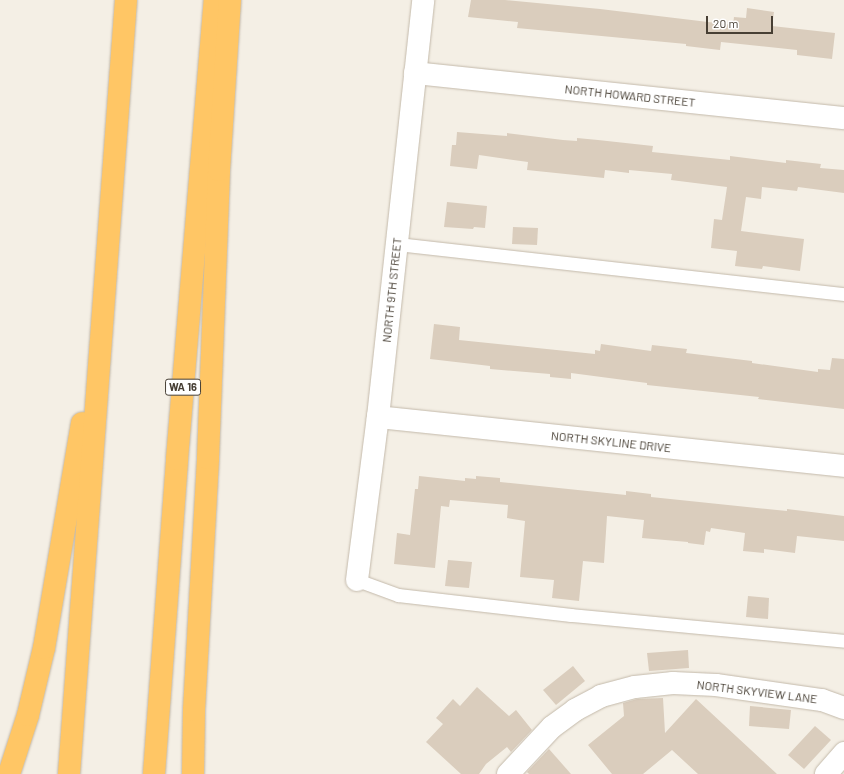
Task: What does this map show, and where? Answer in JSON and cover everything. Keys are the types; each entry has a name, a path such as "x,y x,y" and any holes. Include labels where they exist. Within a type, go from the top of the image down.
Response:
{"highway":[{"path":"69,774 126,0"},
{"name":"WA 16","path":"154,774 177,459 215,0"},
{"path":"193,774 194,710 208,458 219,170 230,0"},
{"path":"9,774 28,715 44,648 104,295"}],"street":[{"name":"NORTH 9TH STREET","path":"357,580 378,417 423,0"},
{"name":"NORTH HOWARD STREET","path":"415,73 844,118"},
{"name":"NORTH SKYLINE DRIVE","path":"378,417 844,466"},
{"name":"NORTH SKYVIEW LANE","path":"508,774 552,727 575,710 601,696 635,687 673,683 716,685 822,700 844,708"},
{"path":"826,774 844,753"}],"lane":[{"path":"397,244 844,294"},
{"path":"357,580 398,595 579,616 844,641"}],"building":[{"path":"471,0 505,0 600,9 733,25 734,17 746,18 747,8 774,12 772,26 835,33 832,59 797,55 797,50 721,42 720,50 686,46 686,44 517,28 518,22 468,17"},
{"path":"457,132 507,136 507,133 577,141 577,138 653,146 652,152 730,160 730,156 786,163 786,160 821,164 820,168 844,170 844,193 798,187 797,191 762,187 761,199 746,197 741,231 804,239 800,271 763,266 762,269 735,266 737,251 711,248 714,219 722,220 727,187 671,180 672,174 629,170 629,173 605,170 604,178 527,170 528,162 479,155 477,169 450,166 452,145 456,145"},
{"path":"447,202 487,206 485,228 474,227 473,229 444,227"},
{"path":"513,227 538,228 537,245 512,244"},
{"path":"434,324 460,327 459,340 595,354 595,350 600,351 601,344 651,351 652,345 687,349 686,353 752,361 752,363 818,372 818,369 830,370 832,358 844,359 844,409 758,399 759,397 647,385 647,383 571,373 571,379 550,377 550,374 490,369 490,366 430,359"},
{"path":"419,476 465,481 465,478 476,479 476,476 500,478 500,482 626,495 626,491 651,494 651,497 787,511 787,509 844,516 844,541 797,536 795,553 764,549 764,553 743,551 745,533 711,528 710,532 706,531 704,545 642,538 644,520 607,516 604,563 583,561 579,601 552,598 554,580 520,577 525,521 507,518 508,505 450,500 449,507 441,506 435,568 394,564 397,533 410,535 415,489 418,489"},
{"path":"448,560 472,562 469,588 445,586"},
{"path":"748,596 769,598 768,619 746,617"},
{"path":"688,650 689,668 649,671 647,653"},
{"path":"573,666 585,681 556,705 543,690"},
{"path":"477,687 509,716 516,710 532,730 511,752 507,747 486,764 479,774 461,774 426,742 443,724 436,718 453,699 460,706"},
{"path":"663,698 665,733 696,699 777,774 698,774 672,750 643,774 612,774 588,745 624,716 623,703 637,699"},
{"path":"750,706 791,710 789,729 749,726"},
{"path":"815,726 831,740 804,769 788,755"},
{"path":"549,749 571,774 529,774 527,772"}]}
